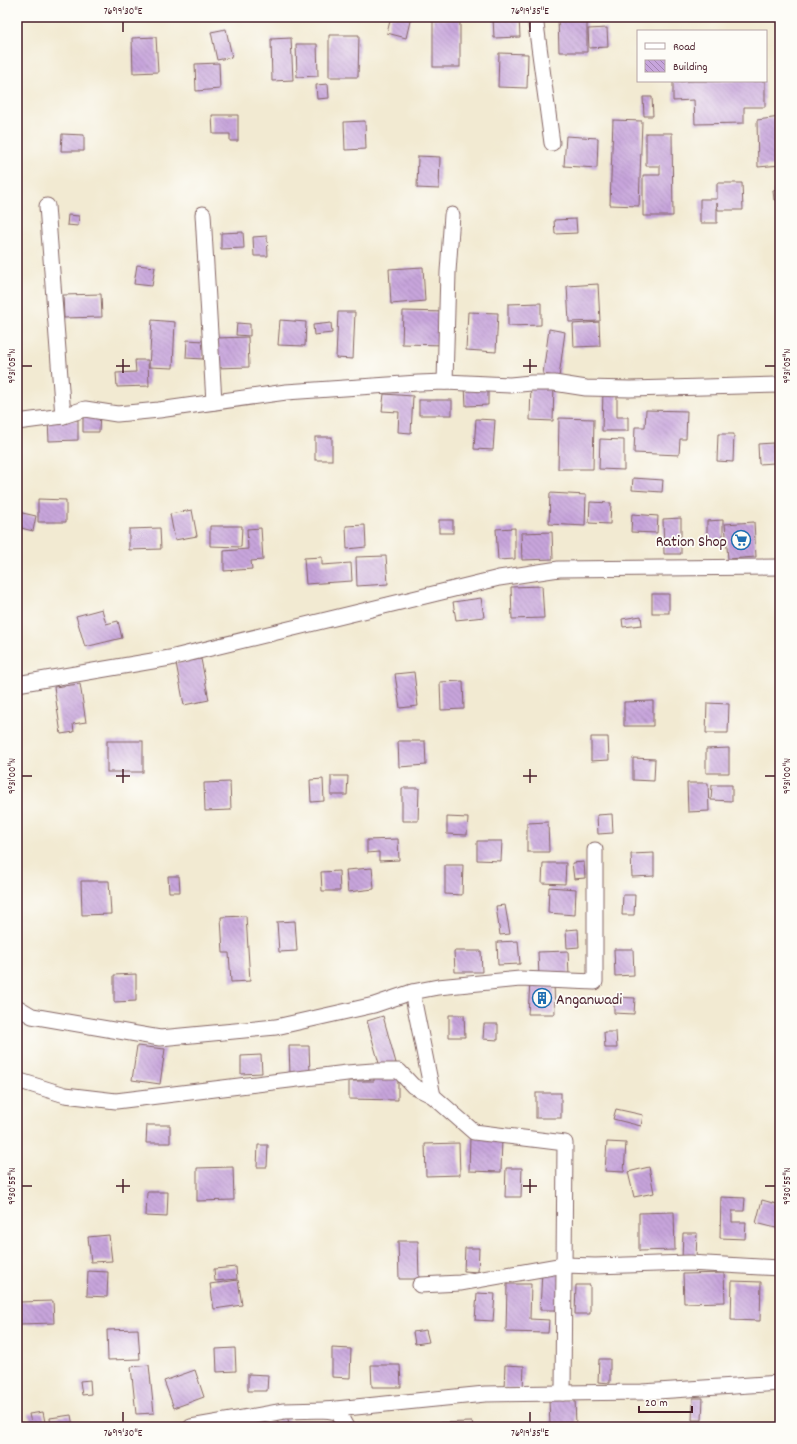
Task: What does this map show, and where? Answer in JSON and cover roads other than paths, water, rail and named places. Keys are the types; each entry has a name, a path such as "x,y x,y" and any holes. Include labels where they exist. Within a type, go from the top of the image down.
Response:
{"street":[{"path":"535,17 552,143"},
{"path":"47,206 64,416"},
{"path":"203,214 214,402"},
{"path":"445,382 448,272 452,215"},
{"path":"17,422 64,416 85,409 117,414 286,392 445,382 510,385 554,383 586,388 630,389 780,385"},
{"path":"17,684 170,658 526,573 559,569 780,567"},
{"path":"17,1007 32,1016 160,1038 276,1027 374,1006 412,992 438,987 520,979 595,982 595,850"},
{"path":"412,992 433,1096"},
{"path":"17,1080 65,1095 116,1101 347,1073 399,1071 413,1086 433,1096 474,1132 565,1143 563,1393"},
{"path":"420,1285 460,1283 564,1265 595,1266 689,1263 780,1268"},
{"path":"191,1427 284,1411 326,1410 485,1394 642,1392 780,1383"},
{"path":"326,1410 338,1412 346,1427"}],"place":[{"name":"Ration Shop","path":"741,540"},
{"name":"Anganwadi","path":"542,998"}]}
